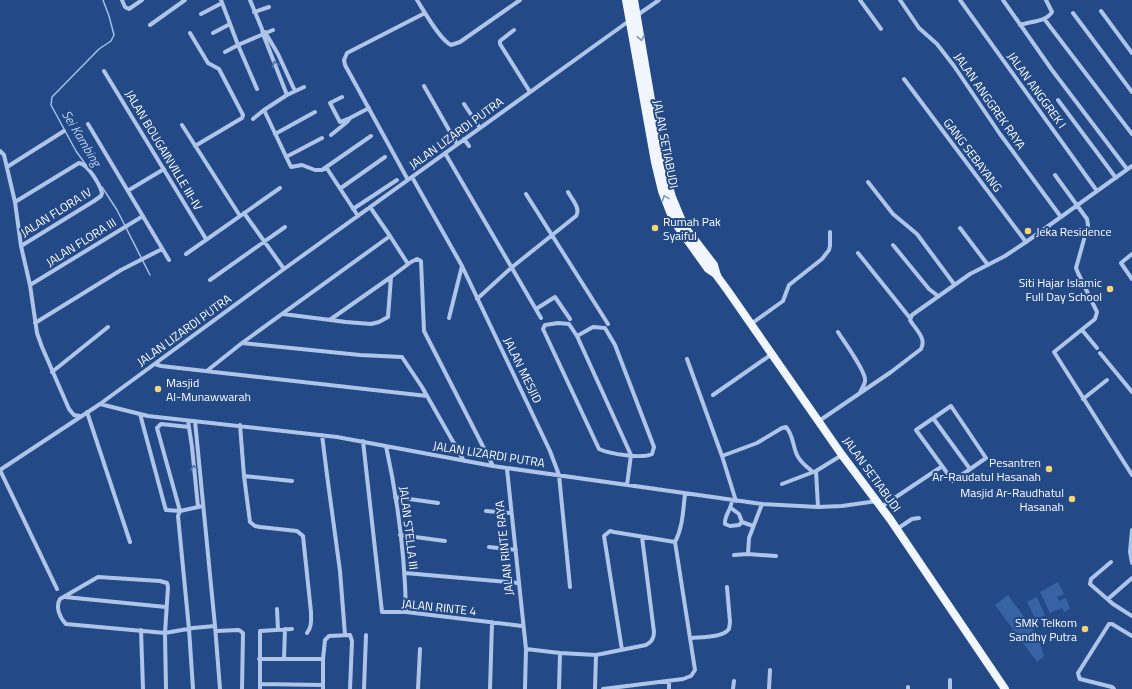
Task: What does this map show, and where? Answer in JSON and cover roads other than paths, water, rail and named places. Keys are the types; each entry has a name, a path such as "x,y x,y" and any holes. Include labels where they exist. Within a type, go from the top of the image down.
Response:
{"main road":[{"name":"JALAN SETIABUDI","path":"626,0 633,18 657,135 672,197 684,226 714,265 718,276 842,455 897,529 1005,689"},
{"name":"JALAN SETIABUDI","path":"633,18 634,0"}],"street":[{"path":"122,0 125,7 129,9 142,0"},
{"path":"150,25 185,0"},
{"path":"250,0 262,29 295,91"},
{"path":"419,1 425,13 448,44 454,45 520,0"},
{"path":"633,18 659,0"},
{"path":"860,0 881,29"},
{"name":"JALAN ANGGREK RAYA","path":"900,0 919,28 937,44 954,66 1000,134 1061,217"},
{"name":"JALAN ANGGREK I","path":"960,0 1097,191"},
{"path":"1003,0 1127,169"},
{"path":"1020,25 1036,20 1045,20 1052,12 1046,0"},
{"path":"201,14 222,1 238,45 257,89"},
{"path":"254,12 269,7"},
{"path":"1101,11 1132,53"},
{"path":"408,180 345,65 345,56 347,53 425,13"},
{"path":"1073,14 1132,92"},
{"name":"JALAN LIZARDI PUTRA","path":"0,470 100,404 284,269 633,18"},
{"path":"1045,20 1132,134"},
{"path":"213,33 230,24"},
{"path":"225,52 273,30"},
{"path":"514,30 500,41 500,44 530,92"},
{"path":"190,33 208,63 219,69 243,115 242,118 195,146"},
{"path":"265,33 287,95"},
{"name":"JALAN BOUGAINVILLE III-IV","path":"104,71 206,240"},
{"name":"GANG SEBAYANG","path":"904,79 1026,242"},
{"path":"424,86 458,144"},
{"path":"253,119 287,95 304,87"},
{"path":"342,97 330,103 340,122 369,108"},
{"path":"1058,100 1116,178"},
{"path":"464,104 480,128"},
{"path":"264,110 290,166 292,167 302,165 318,171 371,136"},
{"path":"275,134 314,112"},
{"path":"331,134 350,118"},
{"path":"88,124 129,190 169,260"},
{"path":"182,125 242,215 284,269"},
{"path":"7,167 64,131"},
{"path":"286,157 322,138"},
{"path":"464,139 469,146"},
{"path":"0,151 4,155 15,202 21,246 30,285 35,323 42,347 69,409 77,417 81,416"},
{"path":"445,153 541,318"},
{"path":"341,188 385,157"},
{"name":"JALAN FLORA IV","path":"15,202 79,163 86,166 98,183 102,193 101,196 21,246"},
{"path":"910,318 915,312 954,284 1005,256 1132,166"},
{"path":"326,167 358,216"},
{"path":"129,190 164,169"},
{"path":"1056,175 1087,219 1088,225 1077,270 1097,312 1095,318 1054,352 1132,475"},
{"name":"JALAN MESJID","path":"412,177 462,266 560,475 570,587"},
{"path":"353,209 397,180"},
{"path":"868,182 893,214 917,234 954,284"},
{"path":"186,254 280,188"},
{"path":"477,299 511,268 577,214 577,208 568,192"},
{"path":"526,194 551,236 608,324"},
{"path":"370,207 408,264"},
{"name":"JALAN FLORA III","path":"30,285 143,216"},
{"path":"210,280 285,227"},
{"path":"960,228 988,265"},
{"path":"751,324 784,301 789,285 822,259 829,250 831,240 830,232"},
{"path":"208,370 242,343 390,236"},
{"path":"893,245 929,289 938,296"},
{"path":"35,323 145,256 162,249"},
{"path":"819,421 922,349 922,339 910,318 858,253"},
{"path":"1132,254 1121,263 1132,279"},
{"path":"331,319 408,264 417,259 422,263 424,331 493,466"},
{"path":"449,318 462,266"},
{"path":"283,314 371,324 386,319 388,314 391,277"},
{"path":"536,309 555,297 570,319"},
{"path":"577,336 593,327 605,328 615,345 654,447 654,451 650,455 631,455 599,449 543,328 544,326 553,323 569,324 577,336 631,455 627,485"},
{"path":"52,372 108,327"},
{"path":"1082,330 1097,348"},
{"path":"838,332 860,366 865,377 866,381 858,395"},
{"path":"242,343 360,355 402,357 427,396 464,461"},
{"path":"1100,353 1132,392"},
{"path":"713,395 772,354"},
{"path":"687,359 722,456 734,501 725,518 726,525 735,526 742,522"},
{"path":"155,364 161,366 208,370 427,396"},
{"path":"1083,399 1107,380"},
{"name":"JALAN LIZARDI PUTRA","path":"100,404 141,415 322,435 363,441 507,469 560,475 584,480 734,501 795,507 879,504"},
{"path":"950,406 986,457 953,481 941,467 916,430 950,406"},
{"path":"87,412 130,542"},
{"path":"141,415 166,510 178,511 203,506"},
{"path":"933,418 970,469"},
{"path":"188,420 198,507"},
{"path":"195,421 216,631 220,689"},
{"path":"189,427 161,424 157,428 178,511 193,689"},
{"path":"240,425 244,476 250,522 252,525 260,527 297,531 303,536 311,604 311,623 310,630 307,633"},
{"path":"722,456 757,443 786,427 789,430 799,458 814,472 818,507"},
{"path":"322,435 340,571 345,635"},
{"name":"JALAN RINTE 4","path":"363,441 382,612 406,612 522,626"},
{"name":"JALAN STELLA III","path":"386,446 395,497 405,572 406,612"},
{"path":"192,447 198,447"},
{"path":"782,484 814,472 842,455"},
{"path":"879,504 941,467"},
{"name":"JALAN RINTE RAYA","path":"507,469 516,550 522,626 526,649 525,689"},
{"path":"0,470 57,589"},
{"path":"244,476 292,481"},
{"path":"603,689 631,688 688,678 694,673 695,670 691,638 675,542 679,534 683,517 685,494"},
{"path":"395,497 438,503"},
{"path":"748,554 749,538 762,504"},
{"path":"731,508 739,514 742,522 753,526"},
{"path":"486,511 511,513"},
{"path":"897,529 912,519 919,518"},
{"path":"1132,530 1130,552 1132,563"},
{"path":"622,650 604,536 610,531 675,542"},
{"path":"400,535 445,541"},
{"path":"526,649 596,655 650,643 654,636 642,537"},
{"path":"489,547 516,550"},
{"path":"734,555 748,554 776,556"},
{"path":"1111,562 1090,582 1092,587 1113,604 1132,616"},
{"path":"405,572 518,583"},
{"path":"166,689 165,633 167,583 160,581 98,577 58,602 62,620 66,624 165,633 215,626"},
{"path":"1108,599 1132,578"},
{"path":"691,638 716,635 725,633 729,630 730,622 727,587"},
{"path":"64,597 166,607"},
{"path":"277,609 278,630"},
{"path":"490,689 492,622"},
{"path":"1114,689 1112,687 1080,679 1078,672 1109,624 1112,624 1132,636"},
{"path":"284,659 285,629"},
{"path":"292,629 260,631 260,687 323,687 323,659 326,638 329,636 350,635 352,641 350,689"},
{"path":"141,630 142,689"},
{"path":"216,631 239,630 243,633 242,689"},
{"path":"364,689 366,635"},
{"path":"418,689 420,649"},
{"path":"559,689 560,653"},
{"path":"595,689 596,655"},
{"path":"259,659 323,659"},
{"path":"769,689 770,670"},
{"path":"950,680 950,689"},
{"path":"669,681 669,689"},
{"path":"733,689 734,682"}],"waterway":[{"name":"Sei Kambing","path":"86,165 76,151 51,105 52,97 99,49 111,41 114,35 103,0"},
{"name":"Sei Kambing","path":"102,187 117,210 150,275"}],"place":[{"name":"Rumah Pak Syaiful","path":"655,228"},
{"name":"Jeka Residence","path":"1028,231"},
{"name":"Siti Hajar Islamic Full Day School","path":"1110,289"},
{"name":"Masjid Al-Munawwarah","path":"158,389"},
{"name":"Pesantren Ar-Raudatul Hasanah","path":"1049,469"},
{"name":"Masjid Ar-Raudhatul Hasanah","path":"1072,499"},
{"name":"SMK Telkom Sandhy Putra","path":"1085,629"}]}
